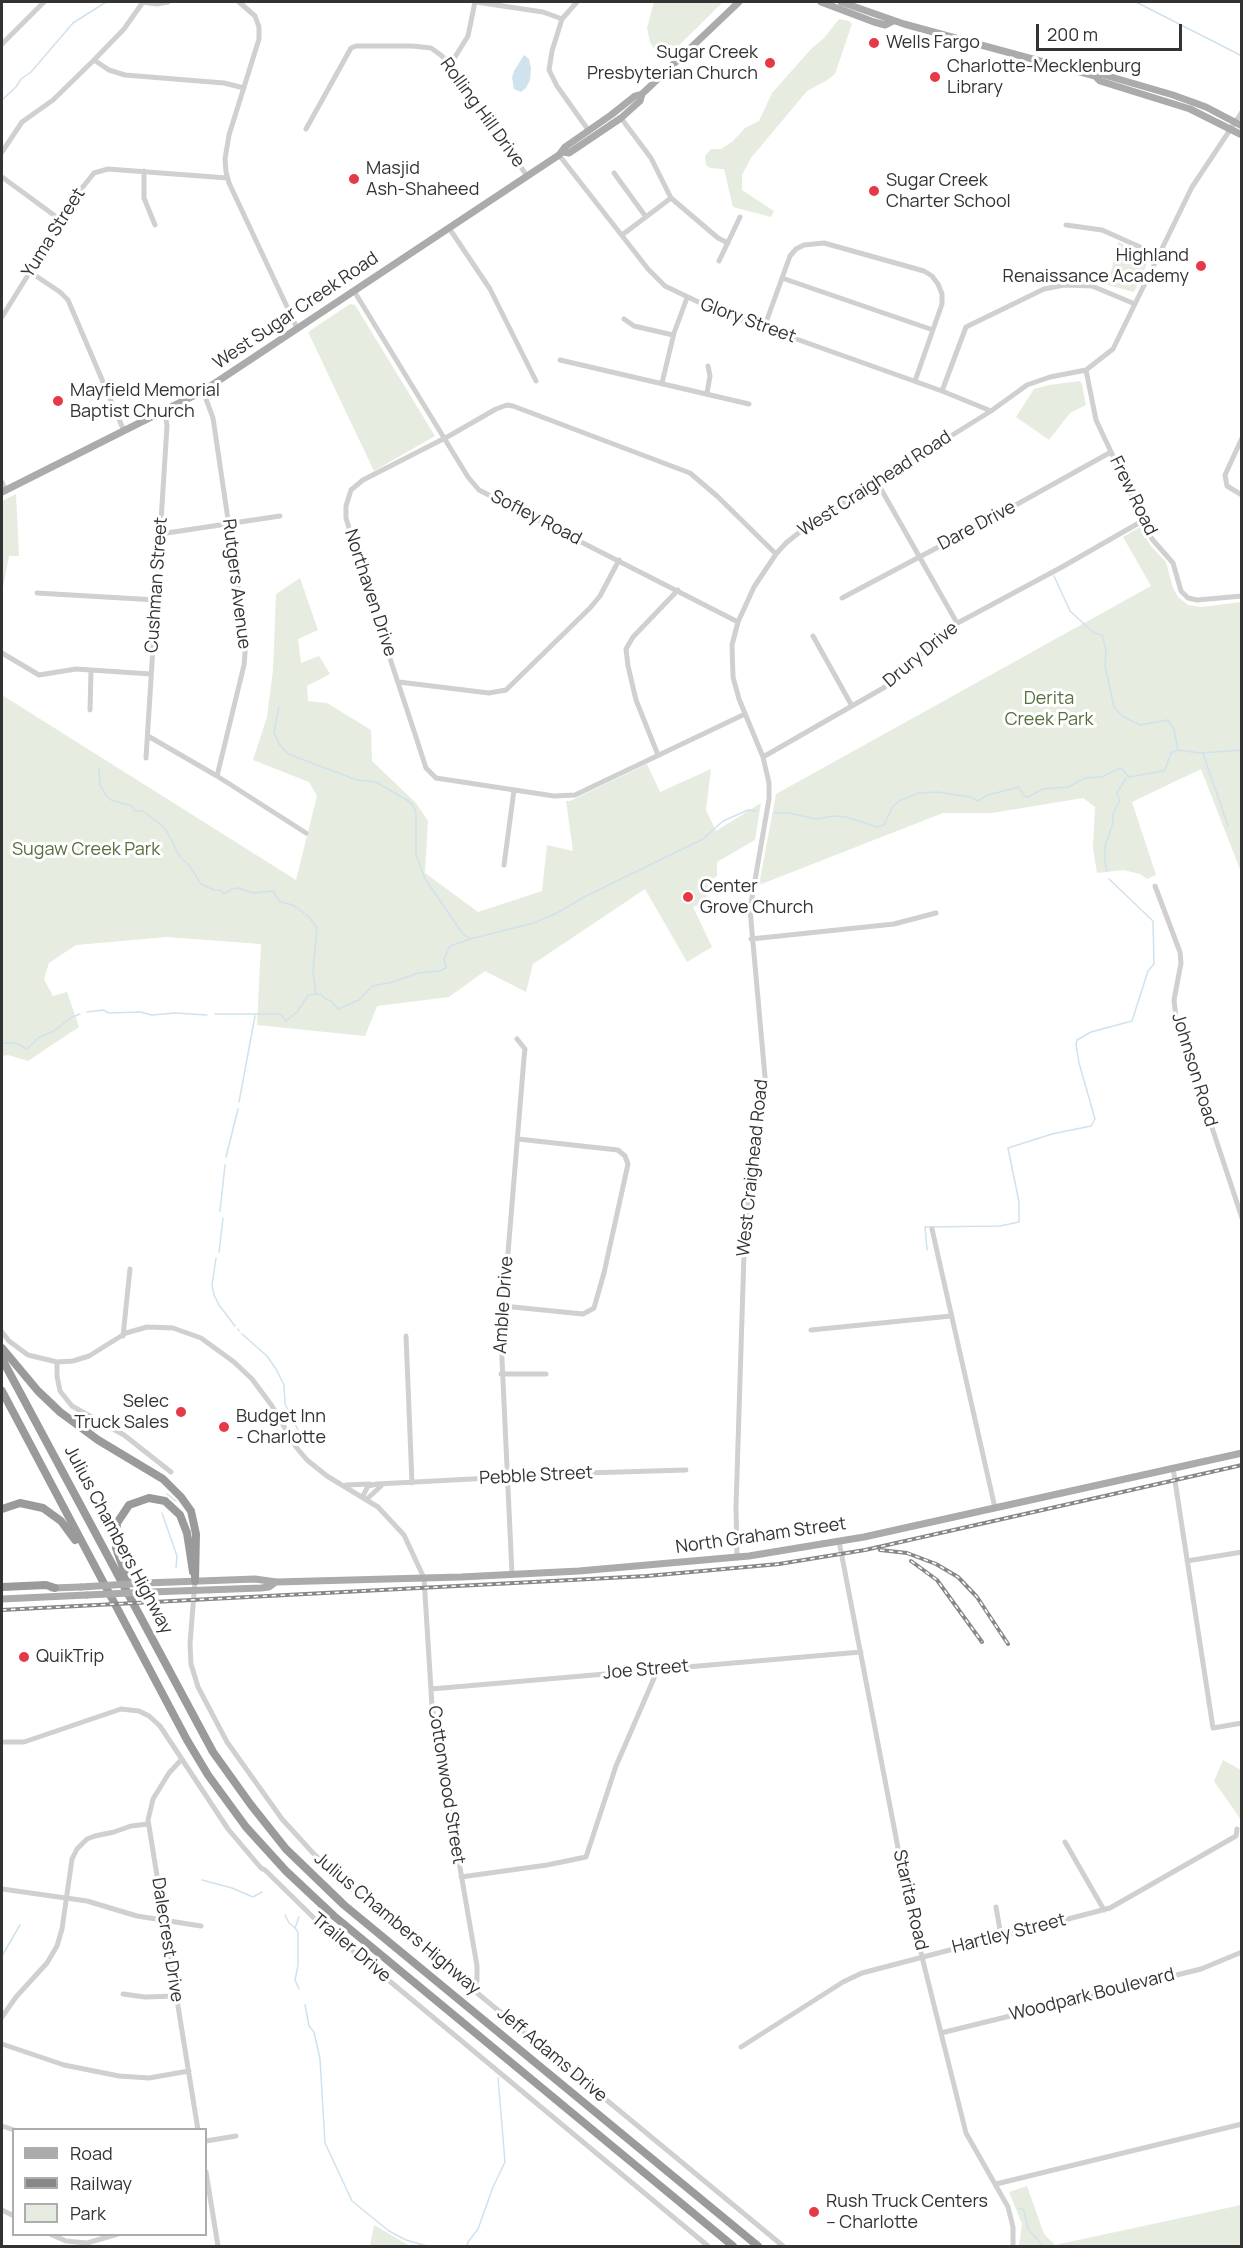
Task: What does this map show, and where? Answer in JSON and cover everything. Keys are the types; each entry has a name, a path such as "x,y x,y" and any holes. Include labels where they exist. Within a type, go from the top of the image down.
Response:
{"highway":[{"path":"2,1348 38,1391 60,1412 98,1440 163,1479 182,1497 191,1511 196,1534 195,1581"},
{"name":"Julius Chambers Highway","path":"2,1359 213,1752 251,1805 297,1860 344,1905 758,2247"},
{"name":"Julius Chambers Highway","path":"2,1391 187,1740 237,1816 286,1871 334,1916 734,2247"},
{"path":"152,1637 118,1557 117,1527 127,1508 135,1502 152,1498 165,1501 174,1507 187,1533 195,1581"},
{"path":"2,1509 24,1503 53,1514 68,1529 99,1575"},
{"path":"2,1589 46,1585 55,1588"}],"main road":[{"name":"West Sugar Creek Road","path":"3,488 203,391 561,153 565,147 635,96 642,94 739,2"},
{"path":"821,2 885,25 893,21"},
{"path":"841,2 893,21 1095,76 1101,81 1235,125 1242,135"},
{"name":"West Sugar Creek Road","path":"561,153 569,153 621,118 640,102 642,94"},
{"name":"North Graham Street","path":"55,1588 195,1581 276,1582 424,1578 579,1571 738,1558 839,1541 1242,1453"},
{"name":"North Graham Street","path":"2,1599 269,1587 276,1582"}],"street":[{"path":"2,44 44,2"},
{"path":"2,153 22,122 53,100 94,60 124,29 142,2 158,4 168,2"},
{"path":"239,2 255,16 260,32 259,43 228,141 225,159 227,178 297,328"},
{"path":"450,65 468,36 475,2 543,12 562,19"},
{"path":"576,2 562,19 552,51 550,72 557,86 589,131"},
{"name":"Rolling Hill Drive","path":"306,129 348,51 354,47 431,48 450,65 527,176"},
{"path":"94,60 110,70 125,75 224,83 244,88"},
{"name":"West Craighead Road","path":"738,1558 736,1507 745,1222 765,1099 765,1077 751,939 751,893 769,799 769,783 763,757 735,684 732,645 738,622 754,587 776,554 811,522 1036,381 1086,370 1113,349 1192,187 1242,112"},
{"path":"621,118 651,158 671,198 718,238 728,243"},
{"name":"Glory Street","path":"561,153 657,279 687,298 991,411"},
{"name":"Yuma Street","path":"2,317 87,180 94,173 108,169 227,178"},
{"path":"144,171 144,198 154,225"},
{"path":"614,173 646,217"},
{"path":"2,177 62,221"},
{"path":"622,235 671,198"},
{"path":"719,261 740,217"},
{"path":"1066,225 1102,230 1158,255"},
{"path":"449,228 486,282 536,381"},
{"path":"764,328 790,256 796,249 812,243 824,243 924,271 932,276 942,294 942,304 915,381"},
{"path":"30,272 68,300 124,431"},
{"path":"782,278 933,330"},
{"path":"942,391 966,327 1044,289 1072,284 1092,286 1135,304"},
{"name":"Sofley Road","path":"354,291 468,477 479,490 738,622"},
{"path":"662,383 673,335 687,298"},
{"path":"624,319 634,326 673,335"},
{"path":"560,360 749,404"},
{"path":"706,393 710,376 708,366"},
{"name":"Frew Road","path":"1086,370 1096,420 1152,539 1173,563 1178,584 1188,598 1197,600 1242,596"},
{"name":"Rutgers Avenue","path":"203,391 213,418 246,651 217,776"},
{"name":"Northaven Drive","path":"745,714 575,795 558,797 443,780 432,776 426,768 346,521 345,506 349,493 358,484 507,405 518,407 690,473 776,554"},
{"name":"Cushman Street","path":"146,758 167,426 165,411"},
{"path":"1242,438 1225,475 1227,486 1242,495"},
{"name":"Dare Drive","path":"842,598 1111,452"},
{"path":"877,482 957,623"},
{"path":"160,534 280,516"},
{"name":"Drury Drive","path":"763,757 891,683 939,636 957,623 1062,567 1143,520"},
{"path":"399,682 489,693 506,690 590,608 600,596 619,560"},
{"path":"658,755 636,700 627,666 626,649 633,637 678,590"},
{"path":"37,593 156,600"},
{"path":"813,636 852,706"},
{"path":"2,653 39,675 50,675 68,669 151,674"},
{"path":"90,710 91,670"},
{"path":"148,736 217,776 306,833"},
{"path":"504,865 514,790"},
{"name":"Johnson Road","path":"1155,886 1181,959 1174,1000 1176,1019 1242,1218"},
{"path":"751,939 894,924 936,913"},
{"name":"Amble Drive","path":"512,1574 501,1338 525,1049 517,1039"},
{"path":"503,1306 583,1314 591,1311 595,1306 604,1273 628,1164 624,1154 618,1150 518,1139"},
{"path":"932,1229 995,1508"},
{"path":"123,1336 130,1269"},
{"path":"811,1330 951,1316"},
{"path":"2,1332 9,1341 28,1355 57,1362 83,1359 123,1336 147,1327 168,1327 190,1333 221,1352 258,1386 303,1455 317,1468 365,1498 388,1517 404,1535 424,1578"},
{"path":"406,1336 412,1483"},
{"path":"57,1362 58,1384 62,1394 72,1406 124,1435 171,1473"},
{"path":"501,1374 546,1374"},
{"path":"1173,1468 1213,1728 1242,1724"},
{"name":"Pebble Street","path":"344,1485 386,1485 686,1470"},
{"path":"365,1498 368,1486 377,1484"},
{"path":"365,1498 376,1489 386,1485"},
{"name":"Starita Road","path":"839,1541 904,1879 941,2033 966,2133 996,2184 1010,2215 1013,2227 1013,2247"},
{"path":"1187,1561 1242,1552"},
{"name":"Cottonwood Street","path":"424,1578 432,1706 477,1966 474,1990"},
{"name":"Jeff Adams Drive","path":"195,1581 189,1644 194,1676 213,1718 247,1772 282,1819 327,1866 783,2247"},
{"name":"Joe Street","path":"431,1689 861,1652"},
{"path":"460,1877 586,1857 616,1766 658,1669"},
{"name":"Trailer Drive","path":"2,1742 24,1742 121,1709 132,1709 155,1720 210,1804 237,1841 261,1868 315,1919 708,2247"},
{"name":"Dalecrest Drive","path":"181,1760 169,1773 153,1799 148,1814 148,1824 198,2128"},
{"path":"2,2017 54,1952 62,1929 72,1859 77,1849 82,1843 95,1836 109,1834 130,1826 148,1824"},
{"name":"Hartley Street","path":"741,2047 843,1982 869,1971 1104,1910 1119,1904 1236,1836 1237,1829"},
{"path":"1065,1842 1104,1910"},
{"path":"2,1889 96,1903 137,1916 201,1926"},
{"path":"996,1907 1001,1936"},
{"name":"Woodpark Boulevard","path":"941,2033 1201,1969 1242,1952"},
{"path":"123,1994 145,1997 176,1996"},
{"path":"2,2044 64,2065 119,2076 149,2078 189,2072"},
{"path":"996,2184 1242,2124"},
{"path":"207,2141 236,2136"},
{"path":"207,2190 208,2208 218,2247"},
{"path":"53,2236 66,2241 87,2243 114,2236"}],"green space":[{"path":"654,2 723,2 662,62 650,42 647,28"},
{"path":"839,19 852,24 835,74 807,91 751,158 742,175 742,190 774,211 771,217 733,207 724,169 710,168 706,165 705,156 711,149 721,149 733,141 745,128 759,121 772,93"},
{"path":"1118,242 1150,257 1134,292 1108,285"},
{"path":"350,304 355,305 435,436 374,471 308,332"},
{"path":"1080,381 1086,405 1070,413 1049,440 1016,417 1034,389"},
{"path":"16,494 19,556 9,556 2,593 2,501"},
{"name":"Derita Creek Park","path":"1140,527 1150,545 1166,562 1173,588 1178,597 1188,605 1201,607 1241,602 1241,872 1201,769 1132,802 1156,875 1147,879 1140,874 1123,870 1097,873 1093,848 1095,807 1083,798 992,813 943,813 759,885 776,794 1151,586 1123,537"},
{"name":"Sugaw Creek Park","path":"300,578 318,630 298,639 301,663 319,656 330,674 307,686 308,701 327,703 371,730 372,761 416,803 428,821 425,873 478,912 542,891 547,845 573,851 566,801 647,764 660,792 711,769 706,810 716,831 761,803 755,840 717,862 717,876 708,881 707,901 693,907 712,947 687,962 645,889 533,964 526,992 485,971 449,997 377,1006 365,1036 257,1025 261,944 167,937 76,945 49,963 44,979 53,996 67,992 79,1027 28,1061 8,1055 2,1056 2,695 296,880 317,796 309,782 253,760 267,717 273,670 276,594"},
{"path":"1223,1760 1241,1770 1241,1820 1214,1781"},
{"path":"1027,2186 1044,2234 1055,2245 1241,2205 1241,2246 1019,2246 1022,2224 1009,2192"},
{"path":"374,2225 410,2246 370,2246"}],"water":[{"path":"524,55 529,59 531,68 530,80 521,92 514,89 512,78"}],"waterway":[{"path":"2,100 21,79 31,72 73,23 106,2"},
{"path":"1136,2 1242,56"},
{"path":"1054,576 1070,611 1094,633 1102,635 1106,650 1105,666 1114,707 1122,716 1140,725 1168,720 1174,729 1178,750"},
{"path":"279,706 274,732 279,744 288,754 357,780 376,782 410,802 416,815 416,855 425,879 463,934 469,938"},
{"path":"774,813 789,813 816,819 833,816 846,817 877,827 884,825 892,808 899,801 919,793 938,792 970,797 978,801 988,795 1019,787 1024,796 1028,797 1043,789 1068,787 1085,778 1102,777 1118,769 1122,769 1129,777 1163,771 1171,753 1178,750 1200,753 1242,750"},
{"path":"1203,753 1228,826"},
{"path":"99,768 100,785 106,795 111,800 132,806 135,811 143,811 165,828 180,857 189,865 201,884 214,890 221,890 224,894 239,888 253,893 273,891 280,902 293,905 308,916 317,928 313,971 316,994"},
{"path":"1107,871 1105,846 1113,823 1113,813 1120,800 1117,793 1126,778"},
{"path":"215,1014 281,1014 286,1021 297,1012 308,995 321,994 338,1009 359,1000 372,986 393,982 418,973 440,971 446,968 444,959 450,946 534,923 557,913 584,897 703,839 723,821 748,810 757,811"},
{"path":"927,1250 925,1227 1000,1226 1019,1222 1019,1202 1008,1148 1052,1134 1091,1126 1095,1119 1079,1063 1077,1040 1091,1032 1132,1021 1148,971 1154,964 1153,921 1109,879"},
{"path":"87,1012 103,1010 109,1013 207,1015"},
{"path":"2,1043 16,1043 27,1049 38,1038 54,1031 70,1018 80,1014"},
{"path":"239,1102 255,1016"},
{"path":"226,1157 238,1109"},
{"path":"220,1211 225,1165"},
{"path":"219,1252 223,1218"},
{"path":"216,1258 212,1285 214,1295 235,1326"},
{"path":"242,1334 267,1356 276,1369 284,1385 285,1404 300,1434"},
{"path":"167,1494 176,1501"},
{"path":"162,1513 177,1556 176,1568"},
{"path":"202,1880 232,1888 253,1897 262,1892"},
{"path":"285,1915 294,1927"},
{"path":"299,1917 295,1928 298,1932 298,1965 295,1980 299,1989"},
{"path":"2,1956 20,1925"},
{"path":"305,2005 320,2059 325,2143 352,2201 389,2231 406,2240 427,2246"},
{"path":"467,2246 478,2229 505,2162 498,2078"},
{"path":"1018,2208 1024,2210 1028,2229 1043,2246"}],"railway":[{"path":"2,1610 647,1576 779,1564 865,1550 1242,1465"},
{"path":"880,1550 907,1553 936,1564 958,1577 977,1597 1008,1644"},
{"path":"911,1561 937,1580 982,1642"}],"place":[{"name":"Wells Fargo","path":"874,43"},
{"name":"Sugar Creek Presbyterian Church","path":"770,63"},
{"name":"Charlotte-Mecklenburg Library","path":"935,77"},
{"name":"Masjid Ash-Shaheed","path":"354,179"},
{"name":"Sugar Creek Charter School","path":"874,191"},
{"name":"Highland Renaissance Academy","path":"1201,266"},
{"name":"Mayfield Memorial Baptist Church","path":"58,401"},
{"name":"Center Grove Church","path":"688,897"},
{"name":"Selec Truck Sales","path":"181,1412"},
{"name":"Budget Inn - Charlotte","path":"224,1427"},
{"name":"QuikTrip","path":"24,1657"},
{"name":"Rush Truck Centers – Charlotte","path":"814,2212"}]}
